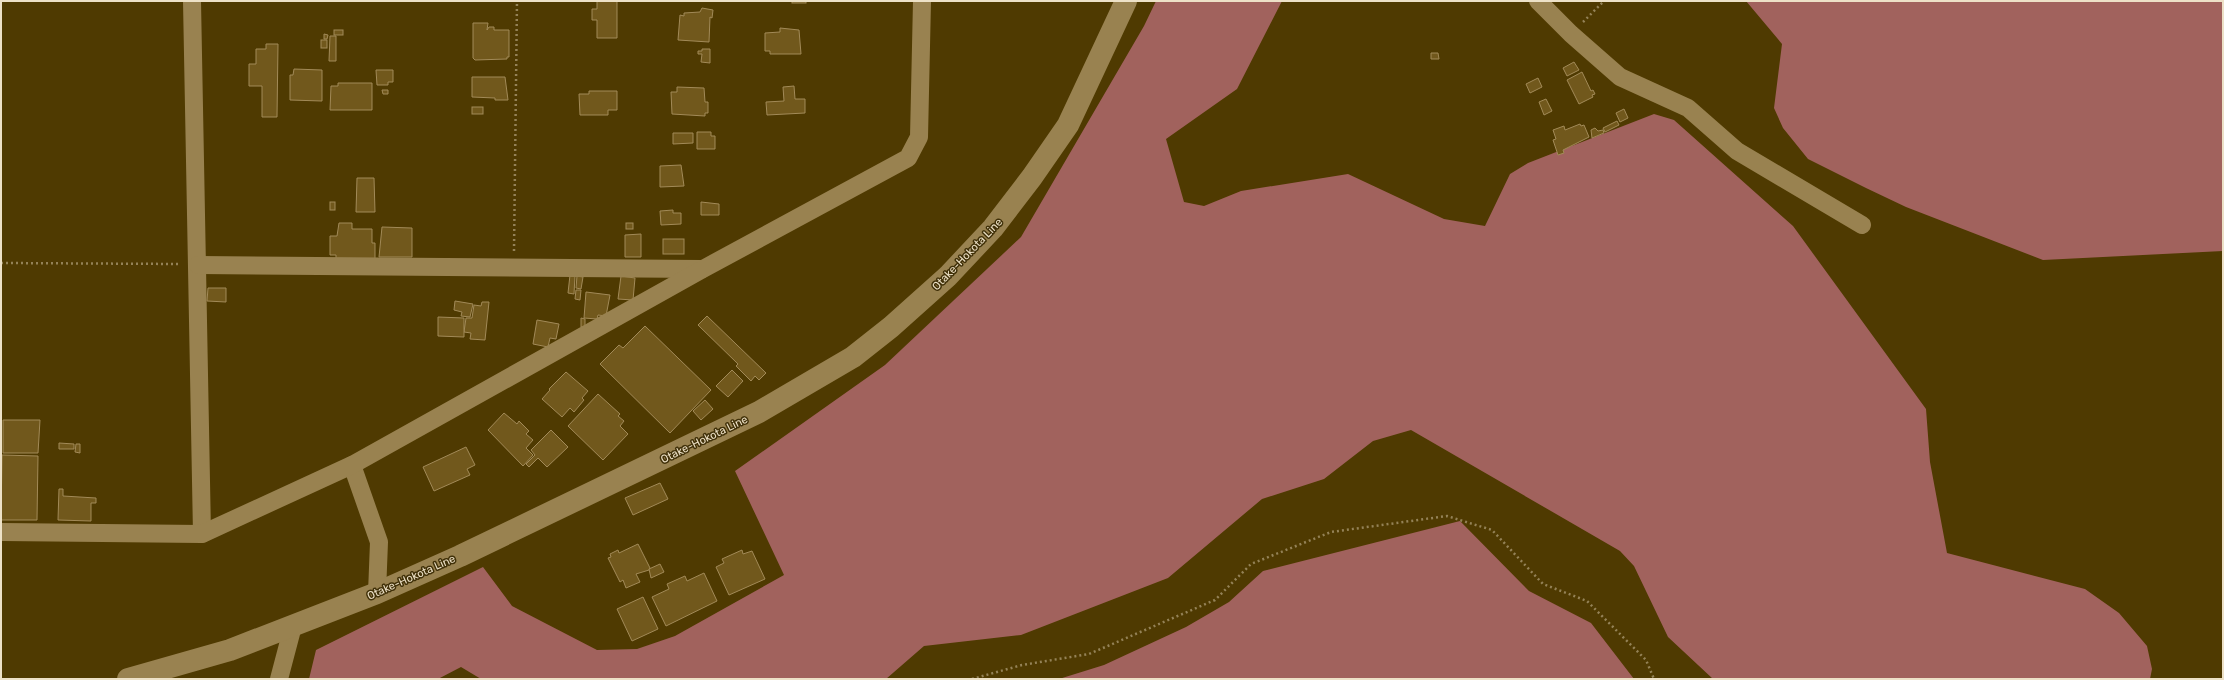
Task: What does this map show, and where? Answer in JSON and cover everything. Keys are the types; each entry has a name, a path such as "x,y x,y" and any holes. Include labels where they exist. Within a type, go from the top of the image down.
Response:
{"main road":[{"name":"Otake-Hokota Line","path":"128,679 230,650 377,593 460,556 759,412 853,357 891,327 948,276 993,228 1032,177 1068,125 1126,1"}],"street":[{"path":"192,1 202,534"},
{"path":"1,532 202,534 352,465 703,269 908,158 920,137 922,1"},
{"path":"1538,1 1571,34 1620,77 1688,108 1737,151 1862,225"},
{"path":"198,265 703,269"},
{"path":"352,465 379,542 377,593"},
{"path":"279,679 293,626"}],"path":[{"path":"514,267 517,1"},
{"path":"1571,34 1604,1"},
{"path":"1,263 198,265"},
{"path":"972,679 1022,665 1089,654 1215,600 1251,564 1331,532 1447,516 1492,530 1543,584 1588,601 1646,660 1654,679"}],"shaded area":[{"path":"1156,1 1282,1 1237,89 1166,139 1184,202 1204,206 1241,191 1348,174 1444,219 1485,226 1510,174 1528,163 1654,114 1674,120 1793,226 1926,409 1930,462 1947,553 2085,589 2119,613 2147,646 2152,669 2150,679 1713,679 1668,637 1634,566 1620,551 1411,430 1373,441 1324,479 1262,499 1168,578 1021,635 924,646 886,679 481,679 461,667 438,679 309,679 316,650 483,567 512,606 597,650 637,649 675,636 784,575 735,471 885,365 1021,237 1144,26"},
{"path":"1746,1 2223,1 2223,251 2043,260 1906,207 1808,159 1783,128 1774,108 1782,44"},
{"path":"1460,521 1529,591 1591,623 1634,679 1059,679 1104,665 1186,627 1229,602 1263,571"}],"building":[{"path":"597,1 617,1 617,38 597,38 597,20 592,20 592,9 597,9"},
{"path":"792,1 806,1 806,3 792,3"},
{"path":"702,8 713,10 712,18 710,17 709,42 678,40 680,15 684,16 684,13 700,12"},
{"path":"473,23 488,23 487,30 489,27 494,27 494,30 509,30 509,57 507,57 507,59 475,60 473,58"},
{"path":"780,28 799,30 801,54 770,54 770,51 765,51 765,33 780,32"},
{"path":"334,30 343,30 343,35 334,35"},
{"path":"324,34 328,35 327,39 324,39"},
{"path":"330,36 336,36 336,61 329,61"},
{"path":"321,40 327,40 327,48 321,48"},
{"path":"266,44 278,44 277,117 262,117 262,86 249,86 249,64 256,64 256,49 266,49"},
{"path":"702,49 710,49 710,63 701,62 702,54 698,54 698,51 702,51"},
{"path":"1431,53 1438,53 1439,59 1431,59"},
{"path":"1574,62 1579,70 1567,76 1563,68"},
{"path":"294,69 322,70 322,101 290,100 290,75 293,75"},
{"path":"376,70 393,70 393,82 388,82 388,85 377,85"},
{"path":"1582,72 1591,91 1593,90 1595,94 1592,95 1593,97 1579,104 1567,80"},
{"path":"472,77 505,77 508,100 472,97"},
{"path":"1538,78 1542,87 1530,93 1526,84"},
{"path":"338,83 372,83 372,110 330,110 331,86 338,86"},
{"path":"794,86 795,99 805,99 805,113 767,115 766,102 784,101 783,87"},
{"path":"677,87 704,88 705,102 708,102 708,113 705,113 705,116 672,114 671,92 677,92"},
{"path":"382,90 388,90 388,94 383,94"},
{"path":"589,91 617,91 617,110 608,110 608,115 580,115 579,94 589,94"},
{"path":"1546,99 1552,111 1544,115 1539,102"},
{"path":"472,107 483,107 483,114 472,114"},
{"path":"1624,109 1628,118 1620,122 1616,113"},
{"path":"1617,121 1619,125 1605,132 1603,128"},
{"path":"1580,124 1581,126 1584,125 1589,137 1563,150 1564,153 1558,155 1553,140 1556,139 1553,130 1564,126 1565,130"},
{"path":"1595,128 1598,131 1603,130 1604,133 1592,138 1591,130"},
{"path":"697,132 711,132 711,136 715,136 715,149 697,149"},
{"path":"673,133 693,133 693,143 673,144"},
{"path":"681,165 684,186 660,187 660,166"},
{"path":"357,178 374,178 375,212 356,212"},
{"path":"330,202 335,202 335,210 330,210"},
{"path":"701,202 719,204 719,215 701,215"},
{"path":"673,210 673,213 681,213 681,224 661,225 660,211"},
{"path":"339,223 352,223 352,229 372,229 372,243 375,243 375,261 336,260 336,255 330,255 330,236 337,236"},
{"path":"626,223 633,223 633,229 626,229"},
{"path":"382,227 412,228 412,257 379,257"},
{"path":"641,234 641,257 625,257 625,235"},
{"path":"663,239 684,239 684,254 663,254"},
{"path":"570,275 575,276 574,294 568,293"},
{"path":"577,276 583,277 581,289 576,288"},
{"path":"621,276 635,278 633,300 618,299"},
{"path":"208,288 226,288 226,302 207,301"},
{"path":"576,290 581,290 580,300 575,299"},
{"path":"586,292 610,295 606,316 598,315 597,319 584,318"},
{"path":"455,301 473,304 470,317 461,316 462,312 454,310"},
{"path":"482,302 489,302 485,340 470,339 471,333 464,332 466,318 472,318 474,305 481,306"},
{"path":"707,316 766,373 759,380 755,376 751,381 736,366 738,364 698,325"},
{"path":"438,317 464,318 464,337 438,336"},
{"path":"581,318 585,319 585,327 581,327"},
{"path":"537,320 559,324 556,339 550,338 548,347 533,344"},
{"path":"645,326 711,390 670,433 600,364 619,345 623,348"},
{"path":"732,370 743,381 728,397 716,386"},
{"path":"566,372 588,391 582,398 584,400 574,412 570,408 562,417 542,399 550,390 549,389"},
{"path":"598,394 620,414 618,416 624,421 620,426 628,434 603,460 568,426"},
{"path":"705,400 713,409 701,420 693,411"},
{"path":"504,413 517,424 519,421 529,431 526,434 533,440 526,448 533,455 523,466 488,430"},
{"path":"3,420 40,420 38,453 3,453"},
{"path":"551,430 568,447 547,467 538,458 529,467 526,464 535,455 531,450"},
{"path":"59,443 74,444 74,449 59,449"},
{"path":"76,444 80,444 80,453 75,452"},
{"path":"466,447 475,465 467,469 470,475 434,491 423,467"},
{"path":"2,455 38,456 37,520 1,520"},
{"path":"660,483 668,499 633,515 625,498"},
{"path":"59,489 63,489 63,496 96,498 96,503 91,503 91,521 58,520"},
{"path":"638,544 650,568 649,570 636,574 640,582 626,588 623,580 620,582 608,558 611,557 610,554 618,550 619,553"},
{"path":"742,550 743,554 752,551 765,579 729,595 716,567 724,563 722,559"},
{"path":"660,564 664,572 651,578 649,569"},
{"path":"704,573 717,601 666,626 652,597 669,589 667,584 685,576 687,581"},
{"path":"643,597 658,629 632,641 617,609"}]}
